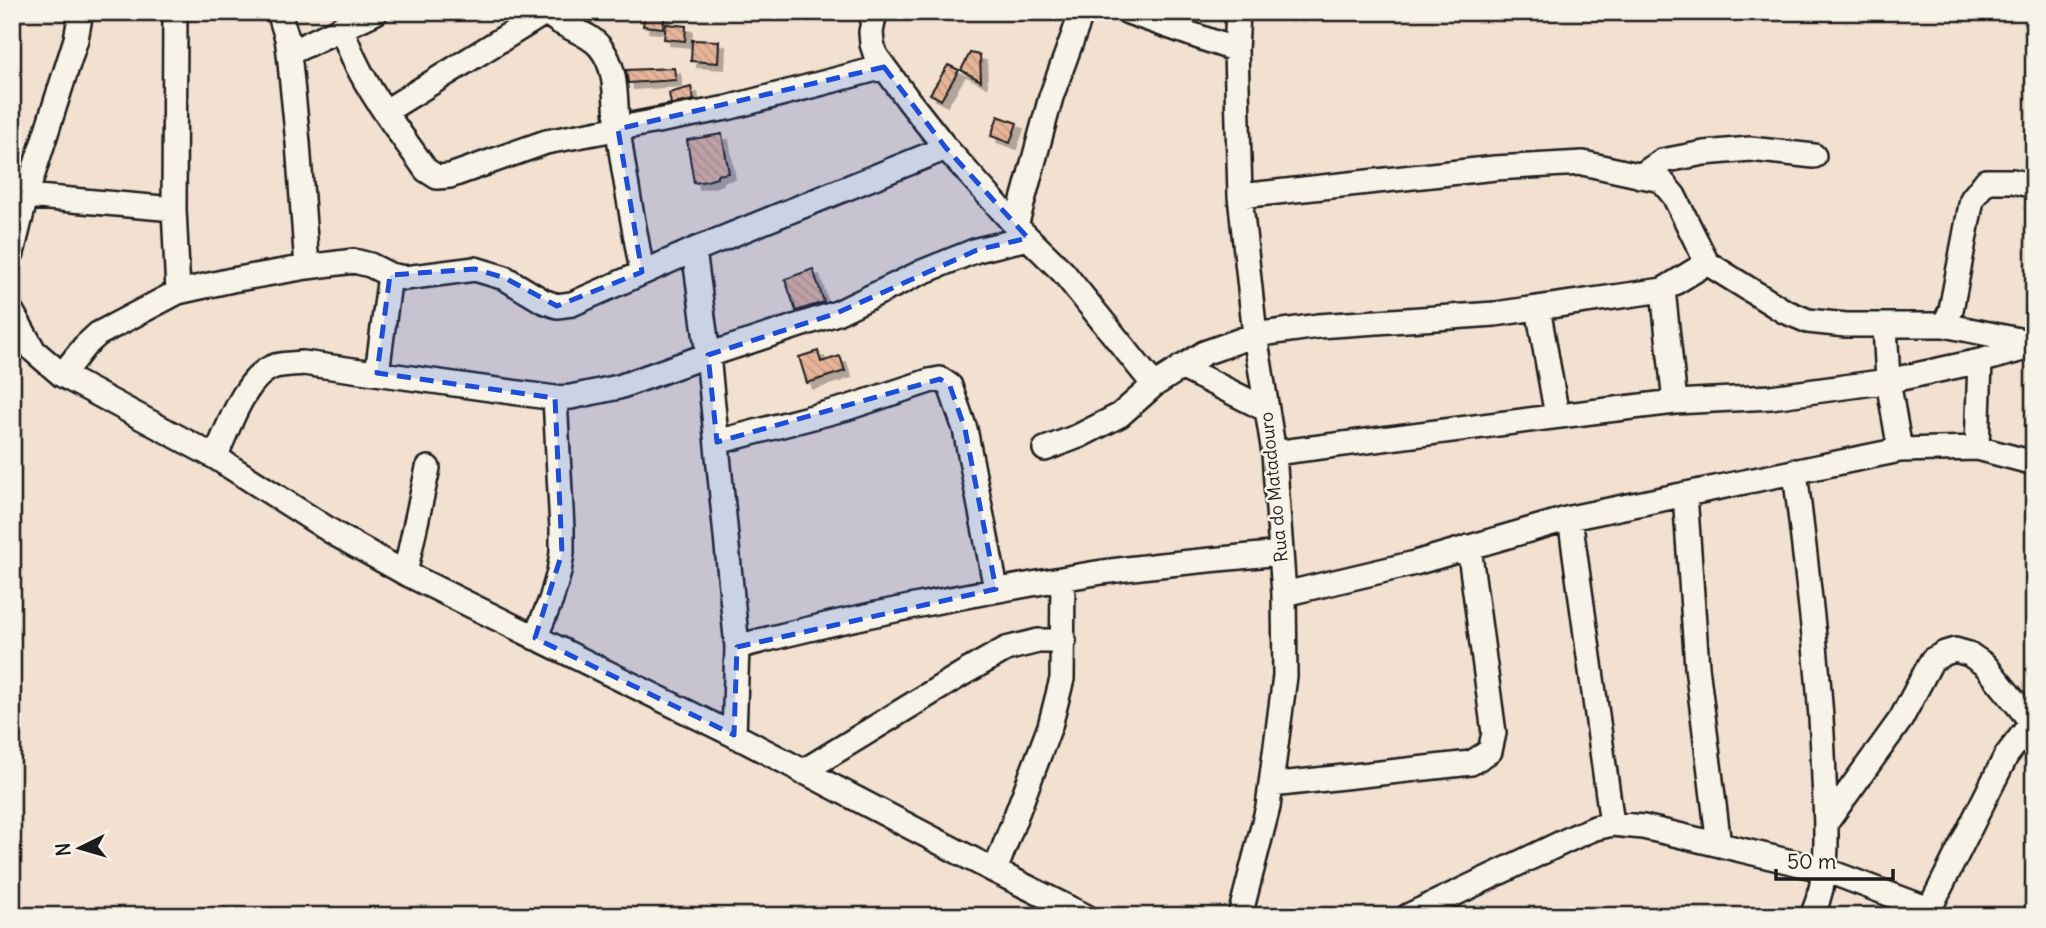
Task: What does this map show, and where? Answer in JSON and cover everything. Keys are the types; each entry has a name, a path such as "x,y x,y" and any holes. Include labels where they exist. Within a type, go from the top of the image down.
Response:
{"street":[{"path":"12,253 26,197 76,39 81,12"},
{"path":"175,12 174,209 178,292"},
{"path":"279,12 289,53 307,267"},
{"path":"289,53 376,12"},
{"path":"386,111 547,12 557,21 584,34 599,46 612,72 618,129 642,272"},
{"path":"875,12 871,32 872,44 884,67 946,148 1022,232 1063,272 1154,385"},
{"path":"1022,232 1051,97 1082,12"},
{"path":"1128,12 1236,50"},
{"name":"Rua do Matadouro","path":"1238,12 1236,50 1240,196 1255,335 1274,453 1284,594 1285,676 1268,807 1240,916"},
{"path":"342,27 346,44 366,82 426,170 436,177 450,176 545,142 727,108 884,67"},
{"path":"62,375 84,347 99,334 178,292 307,267 354,261 405,278 475,269 505,278 556,306 572,304 694,250 946,148"},
{"path":"1640,176 1662,161 1703,153 1750,149 1814,156"},
{"path":"1240,196 1495,168 1583,163 1661,180 1674,196 1707,263 1784,311 1808,321 1846,325 1944,325 2034,344"},
{"path":"1944,325 1951,310 1972,199 1986,181 2012,181 2034,186"},
{"path":"26,197 174,209"},
{"path":"215,457 245,392 259,375 276,366 303,363 555,398 571,397 619,387 837,313 922,272 1022,232"},
{"path":"694,250 708,355 737,647 734,735"},
{"path":"1045,449 1079,436 1120,415 1154,385 1204,353 1255,335 1318,326 1495,314 1663,290 1707,263"},
{"path":"377,373 390,275"},
{"path":"1663,290 1675,402"},
{"path":"1538,308 1557,416"},
{"path":"12,312 34,351 62,375 215,457 337,536 405,573 734,735 995,872 1085,916"},
{"path":"1885,326 1888,381 1900,450"},
{"path":"1274,453 1675,402 1771,397 1888,381 1980,361 2034,344"},
{"path":"1976,448 1980,361"},
{"path":"1181,367 1266,410"},
{"path":"717,442 847,408 929,380 940,379 950,386 965,429 996,589"},
{"path":"536,638 551,600 562,554 555,398"},
{"path":"1284,594 1415,564 1570,518 1900,450 1976,448 2034,463"},
{"path":"405,573 428,468"},
{"path":"1795,471 1822,715 1825,870 1812,916"},
{"path":"1685,494 1697,667 1719,845"},
{"path":"1570,518 1612,824"},
{"path":"1271,785 1471,763 1490,751 1494,733 1469,547"},
{"path":"737,647 996,589 1092,574 1280,552"},
{"path":"995,872 1050,726 1062,679 1063,579"},
{"path":"802,772 1006,649 1038,641 1064,640"},
{"path":"1408,916 1576,836 1612,824 1643,827 1825,870 1927,913 2006,757 2026,730 2034,725 1985,665 1969,654 1955,650 1945,653 1932,660 1901,719 1826,823"}],"highlighted area":[{"path":"884,67 946,148 1028,238 977,250 837,313 708,355 717,442 929,381 940,379 950,386 965,429 996,589 737,647 734,735 535,638 562,553 555,398 377,373 390,275 475,269 505,278 557,306 642,272 618,129"}],"building":[{"path":"645,12 665,12 663,28 643,26"},
{"path":"666,24 686,26 685,41 664,39"},
{"path":"692,40 719,41 718,63 691,61"},
{"path":"970,53 980,55 981,81 961,70"},
{"path":"948,65 959,70 941,100 930,94"},
{"path":"674,68 676,80 628,83 626,70"},
{"path":"691,87 694,100 630,112 671,104 669,93"},
{"path":"998,116 1017,123 1010,143 991,136"},
{"path":"722,134 729,173 694,183 687,140"},
{"path":"813,269 824,302 796,311 785,279"},
{"path":"818,351 821,362 840,356 845,371 807,383 799,357"}]}
